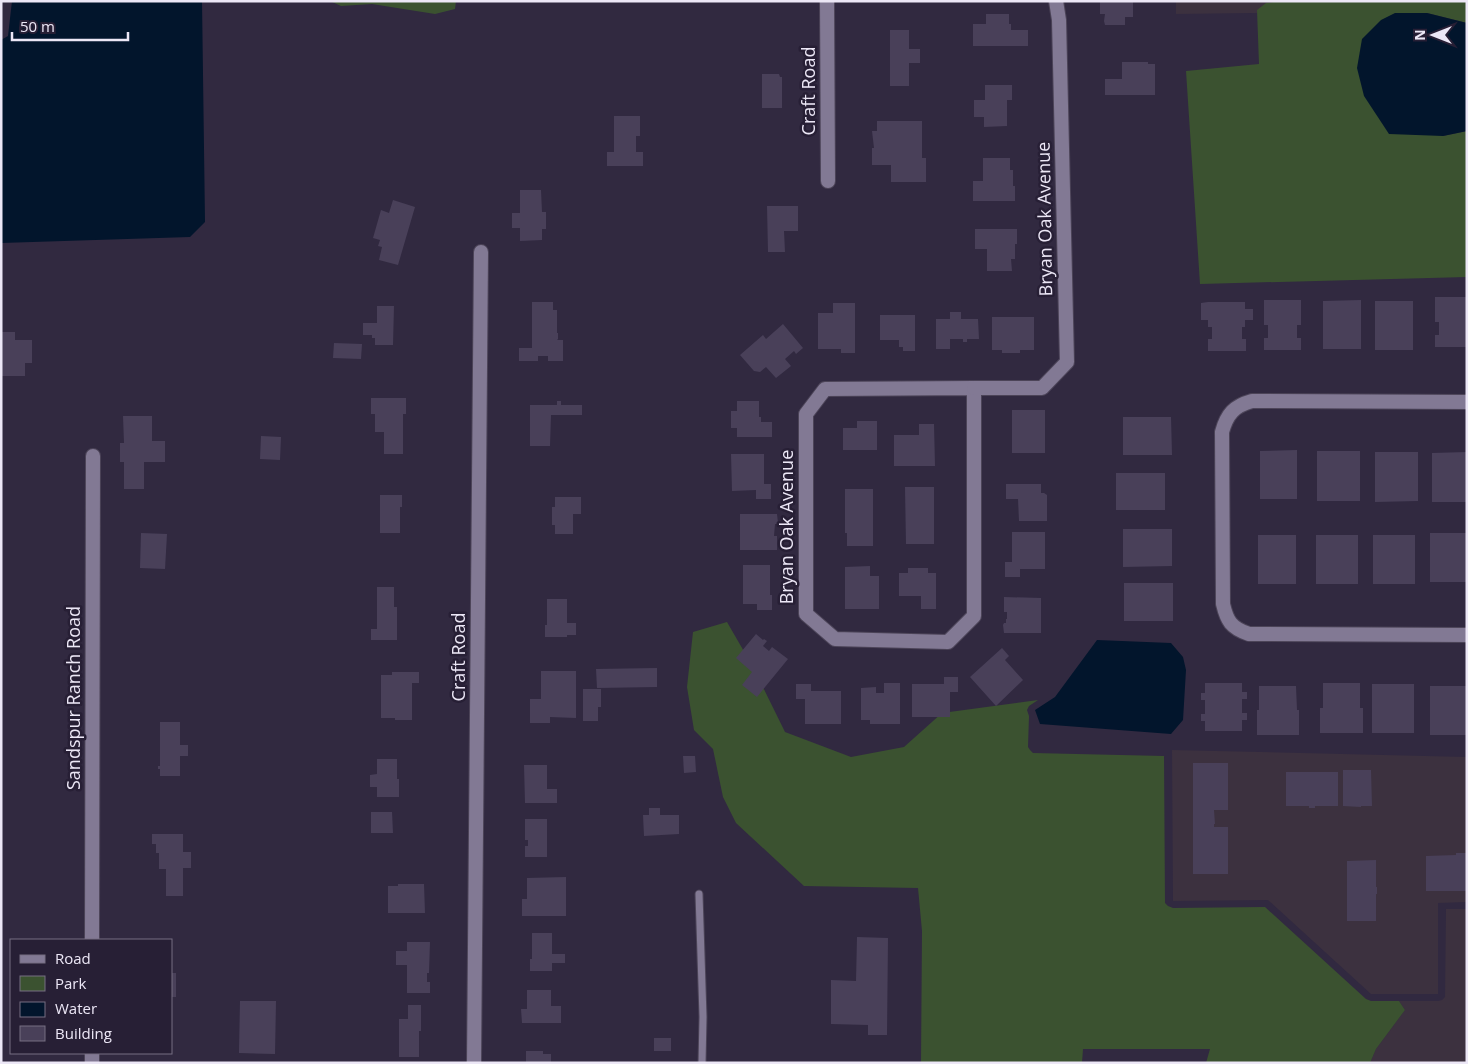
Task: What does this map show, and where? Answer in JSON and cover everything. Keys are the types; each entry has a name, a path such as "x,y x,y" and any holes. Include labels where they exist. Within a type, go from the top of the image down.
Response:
{"street":[{"name":"Craft Road","path":"827,1 828,181"},
{"name":"Bryan Oak Avenue","path":"974,388 974,616 948,642 835,639 806,614 806,414 825,389 974,388 1042,388 1067,362 1059,20 1056,1"},
{"name":"Craft Road","path":"474,1063 481,252"},
{"path":"1467,402 1252,401 1241,404 1232,412 1225,421 1222,432 1223,604 1230,624 1239,631 1249,634 1467,635"},
{"name":"Sandspur Ranch Road","path":"92,939 93,456"}],"lane":[{"path":"699,894 701,905 703,1016 702,1063"}],"shaded area":[{"path":"1176,1 1467,1 1467,10 1176,14"},
{"path":"1172,750 1467,757 1467,902 1438,903 1438,994 1371,994 1268,900 1173,901"},
{"path":"1446,909 1467,909 1467,1063 1370,1063 1376,1049 1405,1010 1399,1001 1438,1001 1445,997"}],"green space":[{"path":"330,1 456,1 455,9 435,14 372,4 341,6"},
{"path":"1281,1 1467,1 1467,23 1427,13 1443,136 1467,131 1467,277 1200,284 1186,71 1259,64 1257,10 1266,3"},
{"path":"727,622 753,667 785,732 851,757 904,747 942,713 1038,700 1029,706 1027,710 1029,716 1028,747 1033,753 1164,756 1165,903 1173,908 1265,907 1366,999 1371,1001 1399,1001 1405,1010 1376,1049 1370,1063 1206,1063 1210,1049 1083,1049 1082,1063 921,1063 922,931 918,888 804,886 736,823 723,797 713,749 694,730 687,687 693,632"}],"water":[{"path":"12,1 202,1 205,222 190,237 1,243 1,40 8,36"},
{"path":"1395,13 1427,13 1467,23 1467,131 1443,136 1389,134 1364,96 1357,68 1362,39 1381,20"},
{"path":"1097,640 1171,643 1183,657 1186,670 1183,720 1171,734 1040,724 1035,710 1055,697"}],"building":[{"path":"1100,1 1133,1 1133,17 1125,17 1125,25 1105,25 1105,14 1100,14"},
{"path":"986,14 1009,14 1011,30 1028,30 1028,46 973,46 973,24 986,24"},
{"path":"890,30 909,30 909,49 920,49 920,63 909,63 909,86 890,86"},
{"path":"1122,62 1148,62 1148,64 1155,64 1155,95 1105,95 1105,79 1122,79"},
{"path":"762,74 779,74 782,77 782,108 762,108"},
{"path":"985,85 1012,85 1012,100 1007,100 1007,126 984,127 984,117 974,117 974,100 985,100"},
{"path":"614,116 640,116 640,136 636,136 636,152 643,152 643,166 607,166 607,152 614,152"},
{"path":"877,121 922,121 922,158 926,158 926,182 891,182 891,165 872,165 872,148 874,148 872,131 877,131"},
{"path":"983,158 1010,158 1010,170 1013,170 1013,186 1015,186 1015,201 973,201 973,181 983,181"},
{"path":"520,190 541,190 542,212 546,212 546,229 542,229 542,240 520,241 520,228 512,228 512,213 520,213"},
{"path":"393,200 415,207 398,265 379,260 382,247 378,246 380,240 373,238 381,210 389,213"},
{"path":"767,206 798,206 798,231 784,231 785,252 768,252"},
{"path":"975,229 1017,229 1015,259 1011,259 1012,271 987,271 987,249 975,249"},
{"path":"1435,297 1467,297 1467,347 1435,347 1435,335 1439,335 1439,322 1435,322"},
{"path":"1264,300 1301,300 1301,325 1297,325 1297,338 1301,338 1301,350 1264,350 1264,338 1268,338 1268,325 1264,325"},
{"path":"1361,300 1361,349 1323,349 1323,301"},
{"path":"1375,301 1413,301 1413,350 1375,350"},
{"path":"532,302 553,302 553,310 557,310 557,340 563,340 563,361 548,361 548,356 538,356 538,361 519,361 519,348 532,348"},
{"path":"1245,302 1245,309 1253,309 1253,320 1245,320 1245,327 1242,327 1242,339 1246,339 1246,351 1208,351 1208,339 1212,339 1212,327 1208,327 1208,320 1201,320 1201,303"},
{"path":"833,303 855,303 855,353 841,353 841,349 818,349 818,313 833,313"},
{"path":"377,306 394,306 393,345 375,345 375,338 372,338 372,335 363,335 363,323 377,323"},
{"path":"950,312 961,312 961,319 978,319 979,339 967,339 967,342 963,342 963,339 950,339 950,349 936,349 936,319 950,319"},
{"path":"880,315 915,315 915,351 903,351 903,347 899,347 899,340 880,340"},
{"path":"992,317 1034,317 1034,350 1020,350 1020,353 1002,353 1002,350 992,350"},
{"path":"783,324 803,348 796,354 794,351 785,359 791,366 776,378 766,367 760,372 754,371 740,355 763,335 766,339"},
{"path":"1,332 15,332 15,340 32,340 32,363 25,363 25,376 1,376"},
{"path":"334,343 362,344 361,359 333,358"},
{"path":"371,398 406,398 406,414 403,414 403,454 384,454 384,432 375,432 375,414 371,414"},
{"path":"557,401 561,401 561,405 582,405 582,415 551,415 550,446 530,446 530,405 557,405"},
{"path":"737,401 759,401 759,417 761,417 761,422 772,422 772,437 737,437 737,428 731,428 731,411 737,411"},
{"path":"1012,410 1045,410 1045,453 1012,453"},
{"path":"123,416 152,416 152,441 165,441 165,462 144,462 144,489 124,489 124,462 120,462 120,443 124,443"},
{"path":"1123,417 1171,417 1172,455 1123,455"},
{"path":"857,421 877,421 877,450 843,450 843,428 857,428"},
{"path":"919,424 934,424 935,466 894,466 894,435 919,435"},
{"path":"261,436 281,437 280,460 260,459"},
{"path":"1297,450 1297,499 1260,499 1260,451"},
{"path":"1317,451 1360,451 1360,501 1317,501"},
{"path":"1375,452 1418,452 1418,501 1375,502"},
{"path":"1467,452 1467,502 1432,502 1432,453"},
{"path":"731,454 764,454 764,484 771,484 771,499 756,499 756,490 732,491"},
{"path":"1116,473 1165,473 1165,510 1116,510"},
{"path":"1006,484 1041,484 1041,493 1047,495 1047,521 1019,521 1018,499 1006,499"},
{"path":"905,487 934,487 934,544 906,544"},
{"path":"845,489 873,489 873,546 847,546 847,533 845,533"},
{"path":"380,495 402,495 400,533 380,533"},
{"path":"555,497 581,497 581,514 573,514 573,534 555,534 555,525 552,525 552,507 555,507"},
{"path":"740,514 777,514 778,523 775,524 774,536 777,536 777,550 740,550"},
{"path":"1123,529 1172,529 1172,566 1123,567"},
{"path":"1012,532 1045,532 1045,569 1020,569 1020,577 1005,577 1005,562 1012,562"},
{"path":"141,533 167,534 165,569 140,568"},
{"path":"1430,533 1467,533 1467,582 1430,582"},
{"path":"1258,535 1296,535 1296,584 1258,584"},
{"path":"1316,535 1358,535 1358,584 1316,584"},
{"path":"1373,535 1415,535 1415,584 1373,584"},
{"path":"743,565 770,565 772,610 757,610 757,604 743,604"},
{"path":"870,566 870,576 879,576 879,609 845,609 845,567"},
{"path":"908,568 928,568 928,573 936,573 936,609 921,609 921,596 899,596 899,573 908,573"},
{"path":"1124,583 1173,583 1173,621 1124,621"},
{"path":"377,587 394,587 394,607 397,607 397,640 371,640 371,629 377,629"},
{"path":"1004,597 1041,598 1041,633 1004,633 1003,625 1006,623 1007,612 1004,612"},
{"path":"547,599 567,599 567,623 576,623 576,635 545,637"},
{"path":"756,634 767,641 763,646 769,651 772,647 788,659 757,697 742,685 752,672 736,658"},
{"path":"1002,648 1009,656 1005,660 1023,680 996,706 970,677"},
{"path":"657,668 657,687 597,688 596,669"},
{"path":"541,671 576,671 576,718 550,717 550,723 530,723 530,699 541,699"},
{"path":"392,672 419,672 419,683 412,683 412,720 381,718 381,675 392,675"},
{"path":"944,677 958,677 958,692 950,692 950,717 912,717 912,684 944,684"},
{"path":"884,683 900,683 900,724 870,724 870,720 861,720 861,688 876,687 876,693 884,693"},
{"path":"1205,683 1242,683 1242,692 1247,692 1247,699 1242,699 1242,713 1247,713 1247,720 1242,720 1242,731 1205,731 1205,721 1201,721 1201,714 1205,714 1205,700 1201,700 1201,693 1205,693"},
{"path":"1323,683 1360,683 1363,733 1320,733"},
{"path":"796,684 811,684 811,691 841,691 841,724 805,724 805,699 796,699"},
{"path":"1372,684 1414,684 1414,733 1372,733"},
{"path":"1259,686 1296,686 1297,710 1299,710 1299,735 1257,735"},
{"path":"1430,686 1467,686 1467,735 1430,735"},
{"path":"583,689 601,689 601,707 598,707 598,721 583,721"},
{"path":"160,722 180,722 180,745 188,745 188,756 180,756 180,776 160,776 158,766 160,766"},
{"path":"683,756 695,756 696,772 684,773"},
{"path":"377,759 397,759 399,797 377,797 377,787 370,787 370,775 377,774"},
{"path":"1193,763 1228,763 1228,810 1214,810 1214,827 1228,827 1228,874 1193,874"},
{"path":"524,765 547,765 547,789 557,789 557,803 525,803"},
{"path":"1343,770 1371,770 1372,806 1343,806"},
{"path":"1286,772 1338,772 1338,806 1315,806 1315,808 1309,808 1309,806 1286,806"},
{"path":"649,808 660,808 660,815 679,815 679,834 644,836 643,815 649,815"},
{"path":"371,812 392,812 393,833 371,833"},
{"path":"525,819 547,819 547,857 525,857 525,846 528,846 528,840 525,840"},
{"path":"152,834 183,834 183,852 191,852 191,868 183,868 183,896 166,896 166,869 159,869 159,853 156,853 156,844 152,844"},
{"path":"1456,853 1467,853 1467,891 1426,891 1426,856 1456,855"},
{"path":"1376,860 1376,921 1347,921 1347,861"},
{"path":"566,877 566,916 522,916 522,899 527,899 527,878"},
{"path":"398,884 424,884 425,913 388,913 388,886 398,886"},
{"path":"532,933 552,933 552,954 565,954 565,963 552,963 552,971 530,971"},
{"path":"857,937 888,938 887,1035 868,1035 868,1025 831,1024 831,980 856,981"},
{"path":"407,942 430,942 427,982 430,982 430,993 407,993 407,965 396,965 396,951 407,951"},
{"path":"172,973 176,973 176,997 172,997"},
{"path":"527,990 551,990 551,1006 561,1006 561,1023 522,1023 521,1009 527,1009"},
{"path":"240,1001 276,1001 275,1054 239,1053"},
{"path":"408,1005 421,1005 419,1057 399,1057 399,1019 408,1019"},
{"path":"654,1038 671,1038 671,1051 654,1051"},
{"path":"526,1051 543,1051 543,1054 551,1054 551,1063 526,1063"}]}
